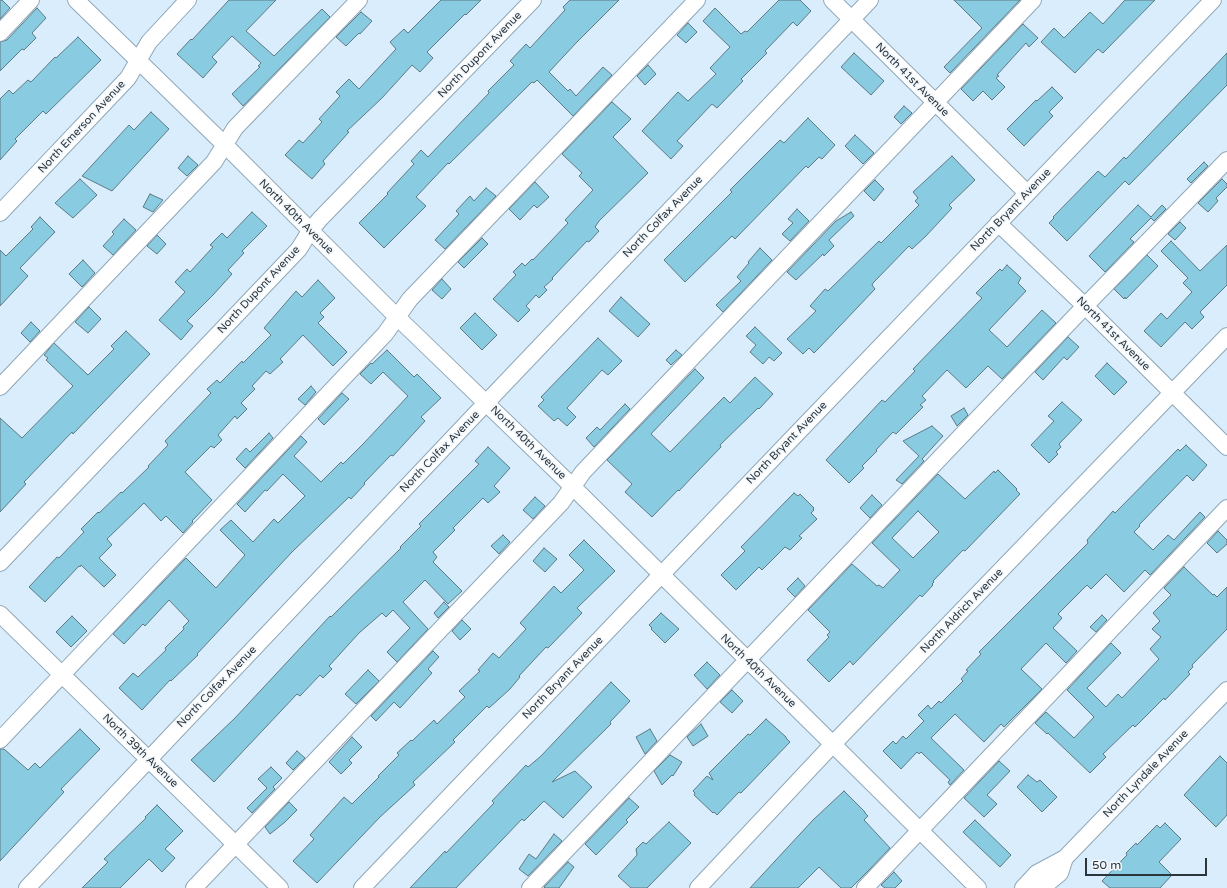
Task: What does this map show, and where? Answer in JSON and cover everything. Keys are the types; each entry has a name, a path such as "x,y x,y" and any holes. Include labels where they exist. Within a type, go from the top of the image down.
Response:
{"street":[{"path":"0,33 31,0"},
{"name":"North 40th Avenue","path":"76,0 225,145 397,317 573,487 978,888"},
{"name":"North Emerson Avenue","path":"0,213 128,78 149,42 188,0"},
{"path":"0,386 214,162 235,128 359,0"},
{"name":"North Dupont Avenue","path":"0,563 299,249 310,231 533,0"},
{"path":"0,740 380,340 410,299 697,0"},
{"name":"North 41st Avenue","path":"832,0 1027,193"},
{"name":"North Colfax Avenue","path":"27,888 870,0"},
{"path":"194,888 560,503 583,472 1034,0"},
{"name":"North Bryant Avenue","path":"362,888 1213,0"},
{"path":"530,888 1227,160"},
{"name":"North 41st Avenue","path":"998,223 1086,306 1227,447"},
{"name":"North Aldrich Avenue","path":"698,888 833,744 1227,336"},
{"path":"865,888 1227,508"},
{"name":"North 39th Avenue","path":"0,614 280,888"},
{"name":"North Lyndale Avenue","path":"1023,888 1037,873 1065,858 1227,690"},
{"name":"North Lyndale Avenue","path":"1042,888 1060,873 1065,858"}],"building":[{"path":"0,0 2,0 10,8 0,19"},
{"path":"229,0 276,0 246,31 274,56 322,9 330,17 243,106 232,94 260,67 258,66 261,63 232,36 212,57 217,62 203,78 177,54"},
{"path":"441,0 481,0 427,52 433,58 420,72 412,65 382,98 347,131 349,132 323,161 325,164 312,179 285,155 299,140 303,143 322,122 319,119 340,96 336,92 349,79 359,89 396,49 390,42 404,29 408,33"},
{"path":"570,0 619,0 549,72 568,91 570,89 576,96 603,67 612,75 573,116 537,80 534,83 532,82 449,164 448,163 416,197 426,206 384,248 359,223 388,194 387,193 414,164 411,161 421,150 428,157 489,93 488,91 514,65 510,61 526,44 530,48 565,10 563,7"},
{"path":"779,0 800,0 811,11 797,26 793,22 765,51 767,53 741,79 743,81 717,108 712,104 677,141 683,146 671,159 642,131 678,92 688,101 716,74 710,68 730,47 703,21 715,8 741,34 745,31 747,32"},
{"path":"954,0 1020,0 950,73 944,67 982,28"},
{"path":"1125,0 1155,0 1103,53 1098,49 1075,73 1041,42 1054,28 1064,38 1090,12 1103,24"},
{"path":"37,8 46,18 32,33 36,38 24,50 22,49 0,71 0,42 7,40"},
{"path":"361,12 372,21 346,46 336,37"},
{"path":"688,23 697,32 686,43 677,35"},
{"path":"1023,24 1038,38 1029,47 1026,43 997,75 999,76 996,78 1005,87 992,100 983,91 973,101 961,89"},
{"path":"78,37 101,60 46,114 43,111 15,139 17,141 0,160 0,99 9,90 13,94 28,80 31,82 55,57 56,58"},
{"path":"854,53 884,81 871,95 841,67"},
{"path":"1227,53 1227,85 1129,185 1125,181 1067,241 1049,223 1054,218 1053,217 1098,171 1105,177 1124,157 1126,159"},
{"path":"648,65 656,74 645,85 637,76"},
{"path":"1052,87 1063,98 1049,112 1053,116 1024,146 1007,129 1036,100 1037,101"},
{"path":"612,102 631,119 613,137 648,173 599,221 595,227 599,231 589,242 587,241 544,287 547,290 539,298 536,295 526,306 530,310 518,322 493,299 516,275 513,272 522,263 525,266 532,259 533,260 568,223 565,220 593,190 579,176 582,173 562,154"},
{"path":"904,106 912,113 901,124 894,117"},
{"path":"151,112 169,129 112,191 82,176 129,125 134,130"},
{"path":"808,118 835,145 822,159 819,157 808,168 806,166 735,239 732,236 685,282 664,260 732,192 730,190 780,140 784,143"},
{"path":"855,135 874,153 863,164 845,146"},
{"path":"188,156 198,165 187,176 178,168"},
{"path":"952,156 975,180 949,205 952,208 926,236 912,249 909,246 873,283 872,285 875,289 819,348 814,353 809,348 803,354 787,339 816,311 810,306 825,289 828,291 879,241 881,243 919,205 915,201 918,198 913,192"},
{"path":"1204,162 1208,166 1191,183 1187,179"},
{"path":"80,179 97,195 73,218 55,203"},
{"path":"1222,179 1227,184 1227,187 1216,198 1218,201 1208,212 1198,203"},
{"path":"875,180 884,189 874,201 864,191"},
{"path":"535,182 549,197 537,208 534,205 520,220 509,209"},
{"path":"486,188 496,196 445,249 435,240 459,214 456,211 470,196 474,201"},
{"path":"150,194 163,200 153,212 143,207"},
{"path":"1138,205 1151,217 1162,205 1166,209 1154,221 1151,218 1130,239 1134,242 1105,272 1089,256"},
{"path":"797,209 809,221 790,241 782,234 793,223 788,219"},
{"path":"252,212 267,226 242,251 244,253 228,270 232,274 187,321 193,326 181,340 159,320 185,292 175,282 187,269 190,272 213,247 210,245 222,233 227,238"},
{"path":"851,212 854,216 829,240 834,246 824,256 823,254 796,280 787,272 836,221"},
{"path":"40,217 55,232 20,268 28,276 0,306 0,250 6,256 33,229 31,227"},
{"path":"124,219 136,230 113,255 103,246 114,234 112,232"},
{"path":"1180,222 1186,228 1175,240 1168,234"},
{"path":"157,235 166,244 157,254 147,246"},
{"path":"482,238 488,244 464,268 458,262"},
{"path":"1171,241 1200,271 1227,245 1227,285 1200,312 1204,317 1192,329 1185,322 1161,347 1144,331 1161,313 1167,319 1192,292 1183,283 1188,278 1161,251"},
{"path":"760,248 772,260 723,312 716,305 741,281 737,277"},
{"path":"1147,255 1158,266 1126,299 1125,297 1124,299 1114,289"},
{"path":"83,260 95,273 82,287 69,274"},
{"path":"1007,265 1021,278 1018,283 1026,291 989,330 1007,347 1042,310 1056,323 1002,379 988,366 966,388 947,370 922,396 926,400 920,405 923,407 896,434 893,432 862,466 864,468 849,483 826,460 882,400 885,402 915,371 913,369 982,298 976,293 1000,269 1002,271"},
{"path":"442,279 451,289 442,299 432,290"},
{"path":"318,280 335,298 320,313 324,317 318,323 347,352 333,366 303,335 280,359 283,362 270,374 266,371 252,386 255,389 241,403 247,409 237,419 235,416 218,435 222,440 214,448 211,446 185,472 212,500 183,533 166,516 161,521 144,503 107,539 112,545 99,558 116,575 104,587 81,565 45,602 29,587 57,557 59,558 84,532 81,529 98,512 99,513 121,492 122,493 149,467 148,466 168,445 165,441 211,393 207,389 217,380 220,383 271,335 264,328 296,291 302,297"},
{"path":"621,297 650,324 638,337 609,311"},
{"path":"89,307 101,319 88,333 75,322"},
{"path":"475,313 497,335 482,350 460,328"},
{"path":"31,322 40,331 30,342 21,333"},
{"path":"755,327 782,353 774,361 769,357 763,364 750,352 756,345 746,336"},
{"path":"126,331 150,354 73,434 72,432 24,482 26,484 0,512 0,418 22,438 73,386 46,360 48,358 44,355 54,343 88,375 114,349 111,346"},
{"path":"1068,337 1079,347 1067,360 1064,357 1043,380 1035,372"},
{"path":"598,338 622,361 608,375 602,370 567,408 576,417 567,426 558,418 554,421 538,406 544,400 541,397"},
{"path":"387,350 414,377 417,374 441,398 421,417 425,421 393,456 391,455 351,499 349,497 292,552 197,654 198,655 171,681 170,680 142,710 119,688 133,673 138,677 166,650 165,648 184,629 183,627 189,621 169,600 145,626 143,624 124,644 113,634 186,558 216,588 245,555 220,530 231,520 253,542 274,519 278,523 305,496 283,474 267,491 265,490 245,512 237,504 301,436 307,442 294,456 321,482 341,462 343,464 364,443 408,396 383,372 371,384 360,374"},
{"path":"676,350 682,355 671,365 666,360"},
{"path":"1107,363 1127,382 1114,395 1095,376"},
{"path":"695,369 704,378 651,434 670,452 724,397 730,403 755,377 773,394 720,445 721,447 652,517 625,492 632,484 607,460"},
{"path":"311,386 316,392 305,405 298,399"},
{"path":"342,393 349,399 324,425 318,419"},
{"path":"1062,402 1082,420 1059,444 1061,447 1056,452 1058,454 1049,463 1031,445 1054,421 1048,416"},
{"path":"625,404 630,409 594,447 586,438 597,427 600,430"},
{"path":"964,408 968,415 957,426 951,416"},
{"path":"932,426 943,436 922,459 924,461 902,484 896,480 919,456 903,441"},
{"path":"269,433 273,438 245,468 236,459 246,448 250,452"},
{"path":"1186,445 1207,465 1193,481 1187,475 1134,532 1153,550 1168,535 1174,540 1200,512 1205,517 1150,575 1145,570 1124,592 1106,574 1091,589 1087,585 1058,614 1062,618 1053,628 1077,651 1066,663 1046,643 1021,669 1042,689 1004,727 1001,724 984,742 955,714 931,738 964,770 950,785 948,782 950,780 921,752 919,754 917,752 901,769 883,751 893,741 896,744 903,736 906,739 924,721 918,715 928,705 931,709 939,701 941,703 963,681 961,679 968,671 966,670 981,654 979,652 1088,543 1087,540 1113,511 1115,513 1178,449 1180,451"},
{"path":"488,447 510,468 494,486 500,492 488,503 483,498 453,528 455,530 433,552 437,557 433,562 462,591 448,604 425,580 403,602 428,629 397,662 387,652 410,628 393,610 386,617 382,613 359,633 329,666 332,669 323,678 320,675 300,696 297,694 214,782 191,760 235,718 330,616 331,617 401,548 400,547 421,526 419,524 479,464 475,461"},
{"path":"998,470 1020,494 965,551 963,550 933,581 933,585 922,597 920,595 853,665 850,661 829,682 807,660 829,637 827,635 830,632 808,610 852,564 877,586 879,585 883,588 900,570 872,543 938,474 965,499 994,471 995,473","holes":["918,511 939,532 913,558 892,538"]},
{"path":"794,493 798,496 800,494 814,508 811,513 817,519 799,536 802,538 790,550 785,547 762,570 759,567 736,590 721,575 745,551 741,547"},
{"path":"872,495 882,505 870,518 860,508"},
{"path":"535,497 545,506 533,519 523,510"},
{"path":"1218,531 1227,540 1227,544 1217,553 1207,543"},
{"path":"503,535 510,542 499,554 491,546"},
{"path":"584,540 615,571 577,608 582,613 548,648 546,647 519,676 520,677 510,689 489,708 487,706 453,740 455,742 413,782 415,785 380,817 317,883 293,861 314,839 310,835 344,797 352,804 399,755 397,753 434,720 437,724 465,697 459,691 480,671 478,670 493,653 499,658 526,629 520,623 554,586 561,593 584,570 569,555"},
{"path":"544,548 557,559 545,572 533,561"},
{"path":"1184,567 1213,595 1214,594 1217,597 1227,587 1227,629 1192,665 1193,667 1188,672 1190,674 1165,700 1164,698 1135,727 1133,725 1103,754 1106,757 1090,773 1048,733 1047,734 1035,723 1046,712 1074,738 1094,717 1067,690 1111,643 1121,653 1087,688 1106,707 1118,694 1122,698 1159,659 1150,649 1161,637 1152,629 1160,621 1153,613 1171,595 1164,588"},
{"path":"798,578 805,586 795,597 787,589"},
{"path":"444,602 449,607 438,618 434,613"},
{"path":"661,613 679,629 665,643 649,625"},
{"path":"1102,615 1107,620 1096,632 1090,627"},
{"path":"72,616 87,631 71,647 56,632"},
{"path":"462,620 471,629 460,640 452,631"},
{"path":"433,651 439,657 428,669 432,673 400,708 394,702 376,721 371,716"},
{"path":"707,662 720,675 707,689 694,675"},
{"path":"368,670 379,681 356,704 345,694"},
{"path":"611,682 630,701 610,722 611,724 552,782 575,771 592,787 563,818 544,801 524,821 522,819 456,888 410,888 494,803 492,801 526,765 528,767 541,756"},
{"path":"732,690 743,701 732,713 720,702"},
{"path":"766,719 790,742 741,793 739,792 717,815 714,812 713,813 694,795 695,793 693,791 707,776 713,780 709,773 748,734 750,735"},
{"path":"701,724 708,736 693,746 687,737"},
{"path":"80,729 100,749 61,789 64,792 0,861 0,749 4,749 28,770 35,763 40,768"},
{"path":"650,729 657,741 645,754 636,737"},
{"path":"352,737 362,747 349,760 352,763 341,774 329,762"},
{"path":"297,751 305,758 293,770 286,763"},
{"path":"670,755 682,762 673,776 672,775 662,785 654,771"},
{"path":"1220,756 1227,763 1227,815 1216,827 1184,795"},
{"path":"999,761 1010,771 987,795 997,804 984,817 964,798"},
{"path":"271,767 282,778 273,787 275,789 252,813 247,808 267,788 258,779"},
{"path":"1028,775 1037,782 1040,780 1057,797 1042,812 1017,787"},
{"path":"844,791 865,812 868,816 864,820 890,848 868,871 851,888 841,888 819,867 798,888 750,888 813,820"},
{"path":"629,798 639,807 626,820 628,822 596,855 585,844"},
{"path":"289,802 297,810 270,834 265,827"},
{"path":"157,805 183,831 165,849 175,858 162,872 149,859 120,888 82,888 108,862 104,859 146,818 145,817"},
{"path":"975,820 1011,855 1000,867 963,832"},
{"path":"669,822 691,843 647,888 631,888 618,876 637,855 636,849 643,842 646,844"},
{"path":"1165,823 1181,839 1159,862 1172,875 1160,888 1110,888 1102,881 1127,855 1126,853 1136,843 1137,845 1157,825 1160,828"},
{"path":"554,834 562,841 528,876 519,869 529,854 536,859"},
{"path":"568,862 574,867 559,888 545,888 544,887"},
{"path":"894,872 902,881 895,888 885,888 881,885"}]}
